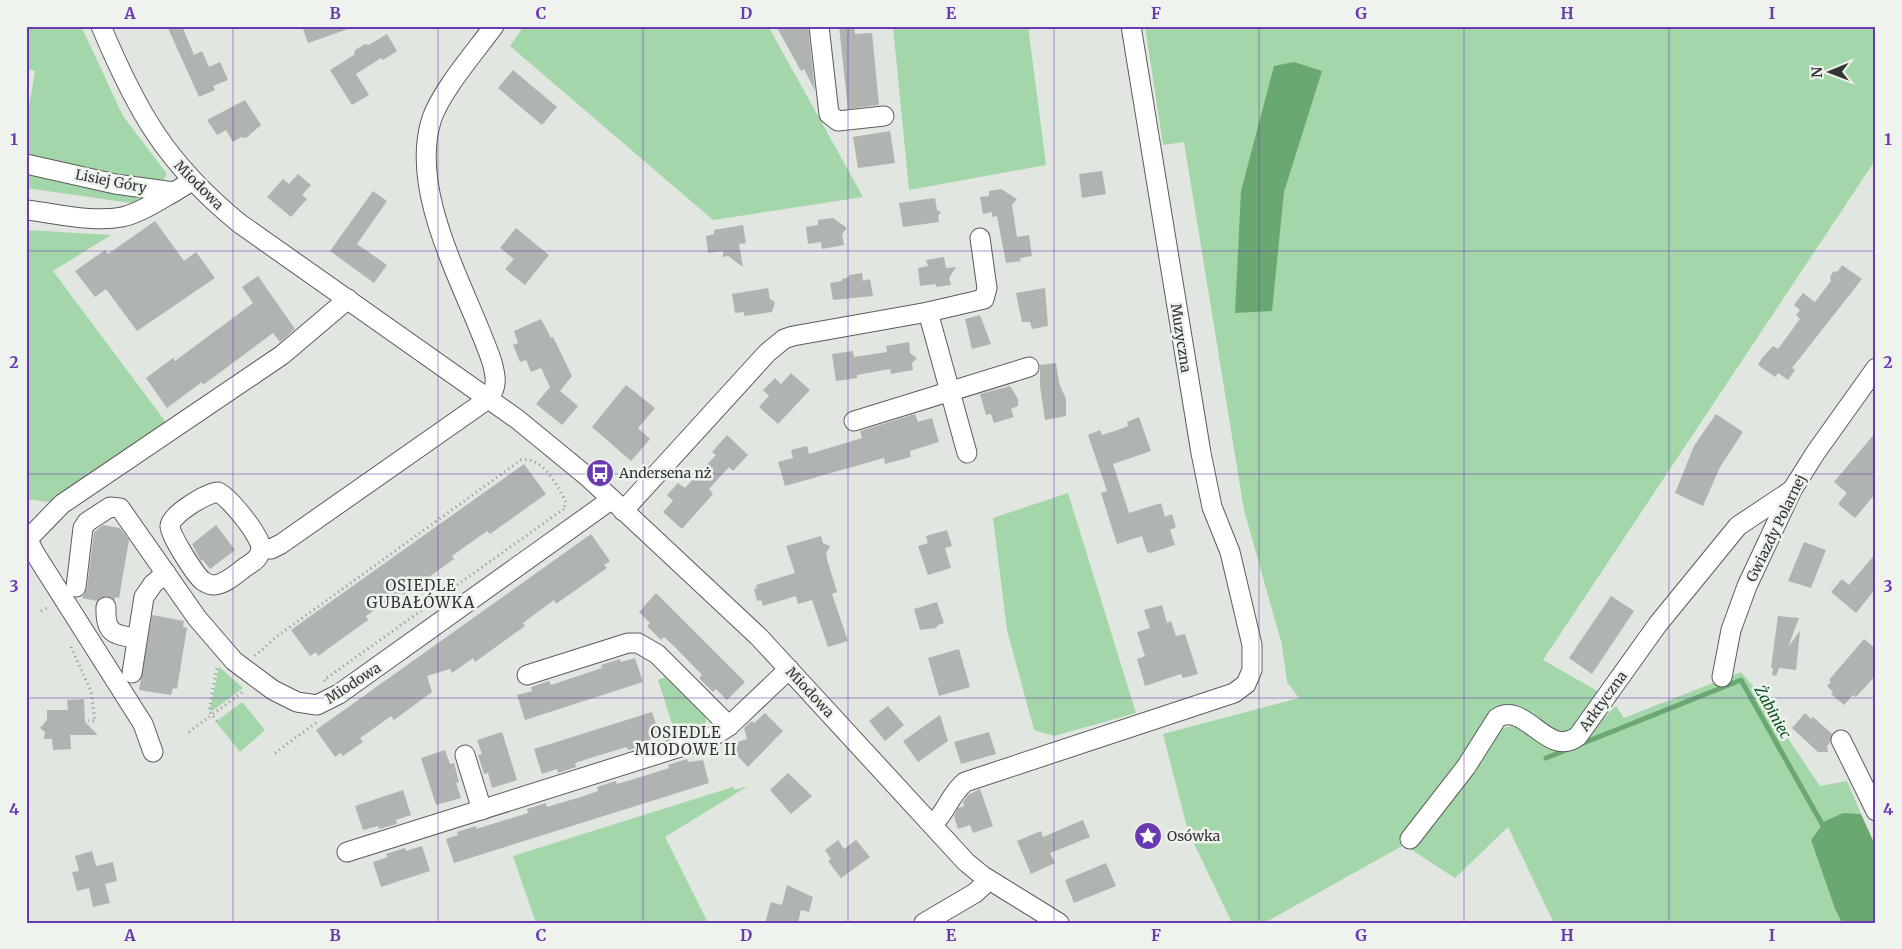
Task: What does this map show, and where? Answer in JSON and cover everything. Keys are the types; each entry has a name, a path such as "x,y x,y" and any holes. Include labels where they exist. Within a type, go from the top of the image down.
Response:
{"street":[{"name":"Miodowa","path":"101,26 119,69 146,120 166,151 192,180 239,223 553,447 759,637 966,862 989,880 1059,923"},
{"path":"819,26 829,114 838,121 884,116"},
{"name":"Muzyczna","path":"932,825 940,818 956,789 965,782 1234,693 1246,684 1252,670 1252,645 1230,552 1212,507 1201,453 1131,26"},
{"path":"261,548 271,549 281,544 488,399 494,392 496,384 492,362 431,204 426,172 428,142 433,117 485,31"},
{"name":"Lisiej Góry","path":"26,164 115,184 174,192"},
{"path":"26,210 101,218 121,217 174,192 192,180"},
{"name":"Miodowa","path":"76,587 84,528 87,522 110,507 116,507 124,512 212,637 234,661 245,677 297,702 317,705 326,702 595,512 617,505 767,353 784,339 928,312 984,299 986,288 980,238"},
{"path":"152,752 143,724 27,538 62,504 282,355 348,299"},
{"path":"928,312 967,453"},
{"path":"854,421 1029,367"},
{"name":"Gwiazdy Polarnej","path":"1722,677 1731,630 1747,586 1792,490 1816,452 1876,368"},
{"name":"Arktyczna","path":"1410,839 1466,768 1496,718 1502,714 1512,714 1558,742 1571,742 1578,736 1658,624 1738,526 1792,490"},
{"path":"218,492 226,496 258,538 261,548 258,558 224,582 212,585 202,581 171,534 170,525 175,517 209,493 218,492"},
{"path":"132,673 144,597 153,584 166,573"},
{"path":"106,607 106,618 111,632 117,635 137,638"},
{"path":"527,675 628,643 638,643 657,654 729,726"},
{"path":"347,852 712,737 729,726 789,669"},
{"path":"1841,740 1876,811"},
{"path":"465,755 482,810"},
{"path":"924,923 975,893 989,880"}],"path":[{"path":"189,732 248,688 245,677 258,652 276,637 521,460 530,460 551,475 566,502 564,507"},
{"path":"45,599 54,615"},
{"path":"41,612 49,607"},
{"path":"67,639 91,691 95,721 88,720"},
{"path":"217,721 209,711 216,670 219,664"},
{"path":"275,753 294,740"}],"shaded area":[{"path":"26,26 81,26 123,116 167,174 161,184 26,155 26,125 35,71 26,69"},
{"path":"524,26 768,26 863,197 713,220 510,46"},
{"path":"893,26 1028,26 1046,165 909,190"},
{"path":"1145,26 1876,26 1876,159 1543,660 1601,693 1577,731 1557,733 1506,704 1493,709 1461,762 1425,831 1502,728 1517,725 1580,740 1616,706 1624,718 1741,672 1753,686 1820,786 1847,781 1861,814 1844,814 1832,818 1822,826 1811,840 1835,909 1842,923 1554,923 1508,827 1455,878 1404,845 1264,923 1232,923 1188,831 1163,734 1299,698 1287,682 1282,645 1244,510 1184,142 1163,145"},
{"path":"1294,62 1322,71 1284,192 1272,311 1235,313 1241,191 1274,66"},
{"path":"26,172 148,196 131,203 26,188"},
{"path":"26,230 111,235 53,271 168,425 58,503 26,499"},
{"path":"1068,493 1136,713 1054,736 1034,730 1007,630 993,518"},
{"path":"219,667 243,688 212,711 210,710"},
{"path":"665,677 706,718 705,728 676,736 658,680"},
{"path":"242,702 265,730 240,752 216,722"},
{"path":"748,786 665,837 708,923 536,923 513,856 733,787 735,790"},
{"path":"1843,813 1861,814 1876,847 1876,923 1842,923 1835,909 1811,840 1825,821"}],"building":[{"path":"167,26 182,26 194,55 202,51 209,67 220,62 228,80 213,86 215,90 199,97"},
{"path":"302,26 351,26 351,28 308,43"},
{"path":"776,26 808,26 815,91 804,69 801,71"},
{"path":"839,26 854,26 855,34 872,33 879,105 848,109"},
{"path":"387,34 397,51 383,60 381,58 356,74 369,95 352,105 330,70 354,55 355,50 365,44 369,45"},
{"path":"513,70 557,107 542,125 498,88"},
{"path":"245,100 261,125 246,138 241,137 233,142 226,130 217,135 207,120"},
{"path":"890,131 895,163 858,168 853,137"},
{"path":"1102,171 1106,194 1082,198 1079,174"},
{"path":"298,174 311,185 302,195 307,199 291,217 267,197 283,179 289,184"},
{"path":"1001,189 1017,199 1012,205 1017,237 1029,235 1032,256 1020,258 1021,261 1006,263 997,216 992,217 992,212 983,214 980,197 989,196 989,191"},
{"path":"373,191 387,201 357,244 387,265 374,283 330,251"},
{"path":"935,198 937,210 941,212 938,216 939,222 903,227 899,203"},
{"path":"833,218 847,228 842,234 844,245 822,249 821,242 808,244 806,227 818,225 818,220"},
{"path":"155,221 184,261 196,252 215,278 137,331 106,289 95,297 75,271 105,250 108,254"},
{"path":"743,225 746,243 739,244 743,267 728,256 723,257 723,251 708,253 706,236 714,234 714,230"},
{"path":"516,228 549,255 525,285 505,269 514,259 500,248"},
{"path":"944,257 946,268 956,267 949,278 951,285 936,287 936,284 920,286 918,268 928,266 926,260"},
{"path":"1842,265 1862,279 1792,368 1795,370 1788,380 1778,373 1775,377 1758,365 1773,346 1778,349 1800,319 1796,315 1800,310 1794,305 1803,293 1815,302 1831,281 1830,277 1833,272 1838,271"},
{"path":"862,273 863,281 870,279 873,296 833,300 830,283 842,281 842,279 849,277 849,275"},
{"path":"258,276 295,329 280,342 273,333 203,385 202,382 167,408 146,378 173,358 175,361 253,303 242,287"},
{"path":"768,288 770,299 775,302 772,312 744,316 744,312 735,313 732,294"},
{"path":"1045,288 1048,326 1032,329 1030,322 1022,322 1016,293"},
{"path":"980,315 991,344 972,349 965,319"},
{"path":"541,319 551,338 553,337 572,376 560,391 578,406 562,425 536,404 550,387 541,368 531,372 526,360 520,362 513,345 518,343 514,331"},
{"path":"909,342 910,353 917,358 912,363 913,370 891,374 890,369 857,375 857,378 836,381 832,354 853,351 854,357 887,352 886,346"},
{"path":"1056,363 1059,383 1066,399 1066,416 1045,420 1040,386 1040,365"},
{"path":"791,373 810,390 778,424 759,407 769,396 763,390 775,378 781,384"},
{"path":"626,385 655,408 638,428 650,439 631,461 592,427"},
{"path":"1010,386 1018,399 1018,406 1011,409 1014,417 994,423 991,414 986,415 980,394"},
{"path":"915,414 918,422 932,418 939,442 910,451 911,457 885,464 884,458 785,486 778,462 793,458 791,450 807,446 809,454 862,438 860,431"},
{"path":"1716,414 1743,432 1720,467 1703,506 1675,493 1694,446"},
{"path":"1139,417 1151,451 1113,464 1129,513 1161,503 1165,517 1172,514 1176,527 1170,530 1175,545 1150,553 1147,552 1142,536 1117,544 1101,493 1107,491 1088,435 1100,430 1102,435 1115,431 1128,426 1127,422"},
{"path":"1876,432 1876,493 1855,518 1838,504 1847,493 1834,482"},
{"path":"727,435 748,455 733,471 729,467 709,489 713,494 682,529 663,512 673,501 667,495 678,483 685,488 716,455 712,452"},
{"path":"524,464 546,494 490,534 487,531 452,556 454,559 404,595 401,592 366,616 368,620 318,656 316,652 310,656 291,630"},
{"path":"103,525 120,528 129,540 119,598 115,597 115,600 106,596 97,601 82,598 87,588 94,532"},
{"path":"216,525 235,550 210,569 203,560 201,561 192,544"},
{"path":"947,530 952,546 945,548 951,568 928,575 918,546 928,543 926,536"},
{"path":"591,534 610,561 604,565 607,568 556,604 554,600 523,623 525,626 475,662 473,658 452,673 450,669 427,676 432,692 394,720 391,716 360,738 363,742 343,756 340,753 335,757 316,730"},
{"path":"821,536 823,543 830,546 826,553 837,592 832,594 848,641 828,647 812,600 798,604 796,596 763,606 761,600 757,601 754,589 757,588 756,585 795,573 786,546"},
{"path":"1804,542 1826,550 1811,588 1788,581"},
{"path":"1876,553 1876,588 1856,613 1831,592 1842,579 1849,585"},
{"path":"656,593 745,682 727,700 716,689 713,692 699,678 702,675 675,647 664,637 661,640 647,626 650,623 639,612"},
{"path":"1611,596 1634,611 1592,674 1569,658"},
{"path":"937,602 944,623 936,628 920,630 914,609"},
{"path":"1162,605 1167,623 1171,621 1176,636 1185,634 1198,674 1183,678 1181,674 1145,686 1137,659 1145,656 1137,632 1150,628 1144,610"},
{"path":"152,615 184,621 183,627 187,628 177,689 173,688 171,695 139,690"},
{"path":"1778,616 1799,618 1788,647 1800,631 1796,670 1779,668 1776,676 1772,675 1773,668 1771,667"},
{"path":"1864,639 1876,649 1876,675 1856,697 1853,695 1844,705 1831,694 1833,692 1827,686 1831,682 1829,680"},
{"path":"959,649 970,687 939,696 928,658"},
{"path":"635,658 643,682 525,720 517,695 532,691 531,687 549,681 551,685 602,668 601,665 620,659 621,662"},
{"path":"84,699 85,722 98,735 70,735 71,749 53,750 52,739 44,739 45,732 40,728 47,720 47,710 68,710 67,700"},
{"path":"888,706 904,725 885,741 869,721"},
{"path":"652,712 660,736 646,741 647,745 628,750 627,747 575,763 576,767 558,773 557,769 542,774 534,749"},
{"path":"765,713 783,731 748,767 727,745 747,739 744,728 752,721 754,723"},
{"path":"1805,713 1811,719 1813,717 1832,734 1830,743 1827,746 1828,752 1818,752 1792,728"},
{"path":"940,715 948,741 918,762 903,741"},
{"path":"502,732 517,780 492,788 488,773 484,774 478,755 482,754 477,740"},
{"path":"989,732 996,754 961,764 954,742"},
{"path":"445,750 450,764 454,763 459,782 456,783 461,798 436,805 421,758"},
{"path":"687,759 688,762 703,760 709,783 454,863 446,839 458,835 457,832 476,826 476,829 528,813 527,809 546,803 547,807 584,796 598,791 597,787 616,781 617,784 644,776 669,768 668,765"},
{"path":"788,773 812,796 791,814 770,790"},
{"path":"980,789 993,826 973,833 970,825 958,829 954,816 958,808 964,806 963,802 968,795"},
{"path":"403,790 411,815 396,820 397,824 379,829 378,826 363,830 355,806"},
{"path":"1083,820 1090,837 1050,853 1055,863 1031,874 1017,841 1041,831 1043,837"},
{"path":"838,840 844,849 856,840 870,857 841,878 828,861 831,859 825,850"},
{"path":"422,846 430,871 381,887 373,862 388,857 386,854 405,848 406,851"},
{"path":"92,851 96,866 113,862 117,881 105,884 110,903 93,907 89,888 77,891 72,872 79,871 75,856"},
{"path":"1106,863 1116,886 1074,903 1065,880"},
{"path":"787,885 813,897 809,912 801,910 798,923 765,923 771,902 782,905"}],"waterway":[{"name":"Żabiniec","path":"1546,758 1741,680 1826,831"}],"place":[{"name":"Andersena nż","path":"600,473"},
{"name":"Osówka","path":"1148,836"}],"district":[{"name":"OSIEDLE GUBAŁÓWKA","path":"421,594"},
{"name":"OSIEDLE MIODOWE II","path":"686,740"}]}
